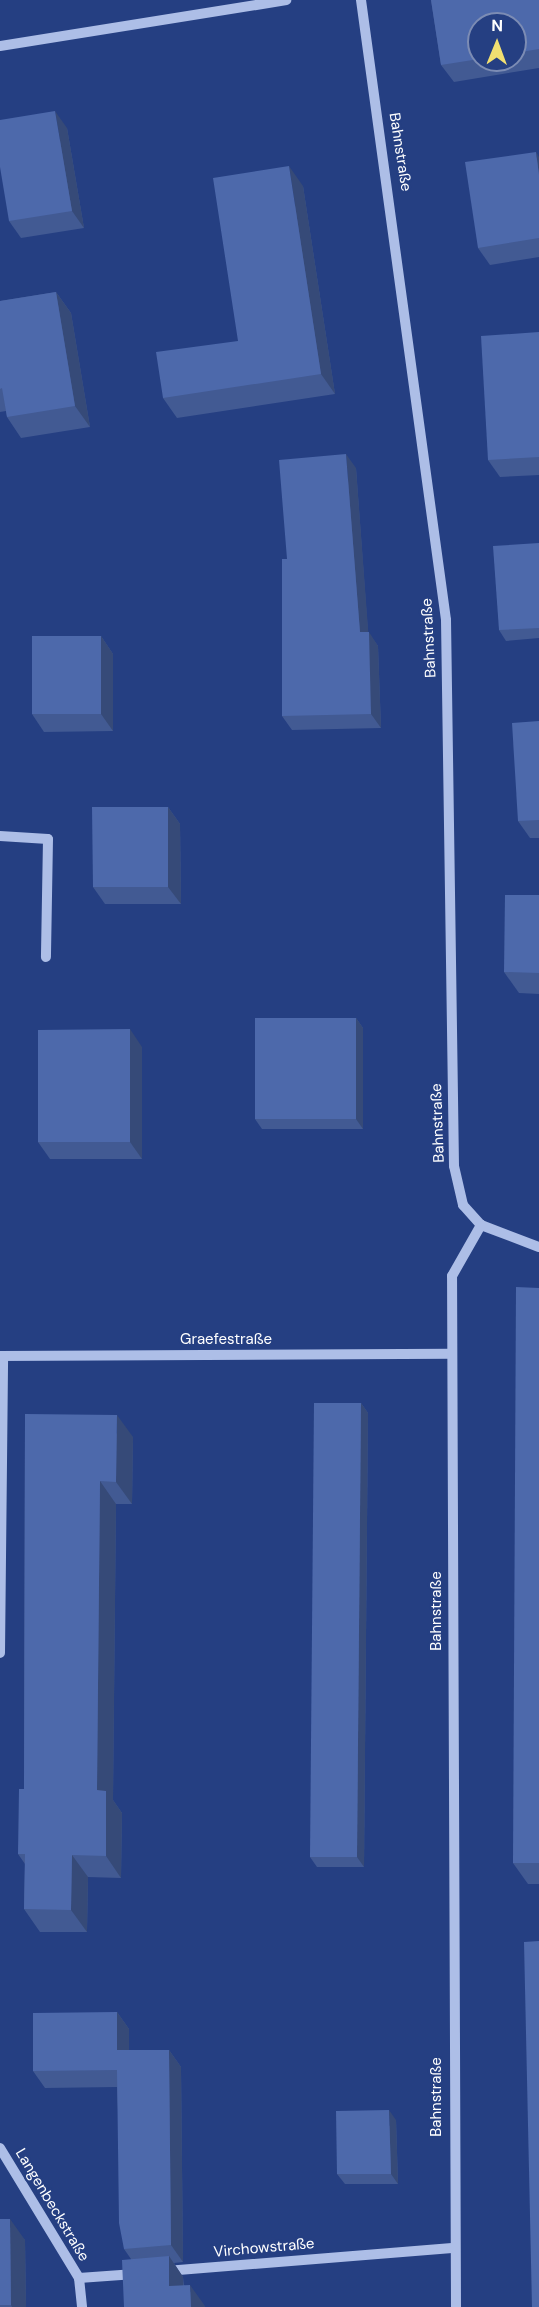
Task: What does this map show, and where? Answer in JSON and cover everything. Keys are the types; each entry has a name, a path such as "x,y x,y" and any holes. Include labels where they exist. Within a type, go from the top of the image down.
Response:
{"street":[{"path":"0,46 286,0"},
{"name":"Bahnstraße","path":"362,0 446,620 454,1166 463,1205 481,1225 452,1276 452,2248 456,2307"},
{"path":"0,836 48,839 46,957"},
{"path":"481,1225 539,1247"},
{"name":"Graefestraße","path":"1,1356 453,1354"},
{"path":"0,1653 1,1356"},
{"name":"Langenbeckstraße","path":"0,2148 79,2278"},
{"name":"Virchowstraße","path":"79,2278 452,2248"},
{"path":"79,2278 82,2307"}],"building":[{"path":"431,0 539,0 539,49 527,51 527,12 467,12 467,61 441,65"},
{"path":"55,111 72,211 9,221 0,167 0,120"},
{"path":"536,152 539,175 539,238 478,248 465,162"},
{"path":"289,166 321,374 163,398 156,352 238,341 213,178"},
{"path":"56,292 75,406 7,417 2,388 0,389 0,301"},
{"path":"539,332 539,457 488,460 481,336"},
{"path":"346,454 360,632 369,632 371,714 282,716 282,559 287,559 279,460"},
{"path":"539,543 539,628 499,630 493,546"},
{"path":"32,636 101,636 101,714 32,714"},
{"path":"539,721 539,820 518,821 512,723"},
{"path":"92,807 168,807 168,887 93,887"},
{"path":"505,895 539,895 539,973 504,972"},
{"path":"255,1018 356,1018 356,1119 255,1119"},
{"path":"130,1029 130,1142 38,1142 38,1030"},
{"path":"516,1287 539,1288 539,1863 513,1863"},
{"path":"314,1403 361,1403 357,1857 310,1857"},
{"path":"25,1414 117,1415 116,1482 100,1481 97,1790 106,1791 106,1856 72,1855 71,1910 24,1909 25,1854 18,1854 19,1789 24,1789"},
{"path":"539,1941 539,2307 532,2307 524,1942"},
{"path":"117,2012 117,2050 169,2050 171,2245 124,2249 119,2223 117,2070 33,2071 33,2013"},
{"path":"389,2110 391,2174 337,2174 336,2111"},
{"path":"0,2219 10,2219 11,2305 0,2305"},
{"path":"169,2256 169,2286 190,2285 191,2307 124,2307 122,2260"}]}
